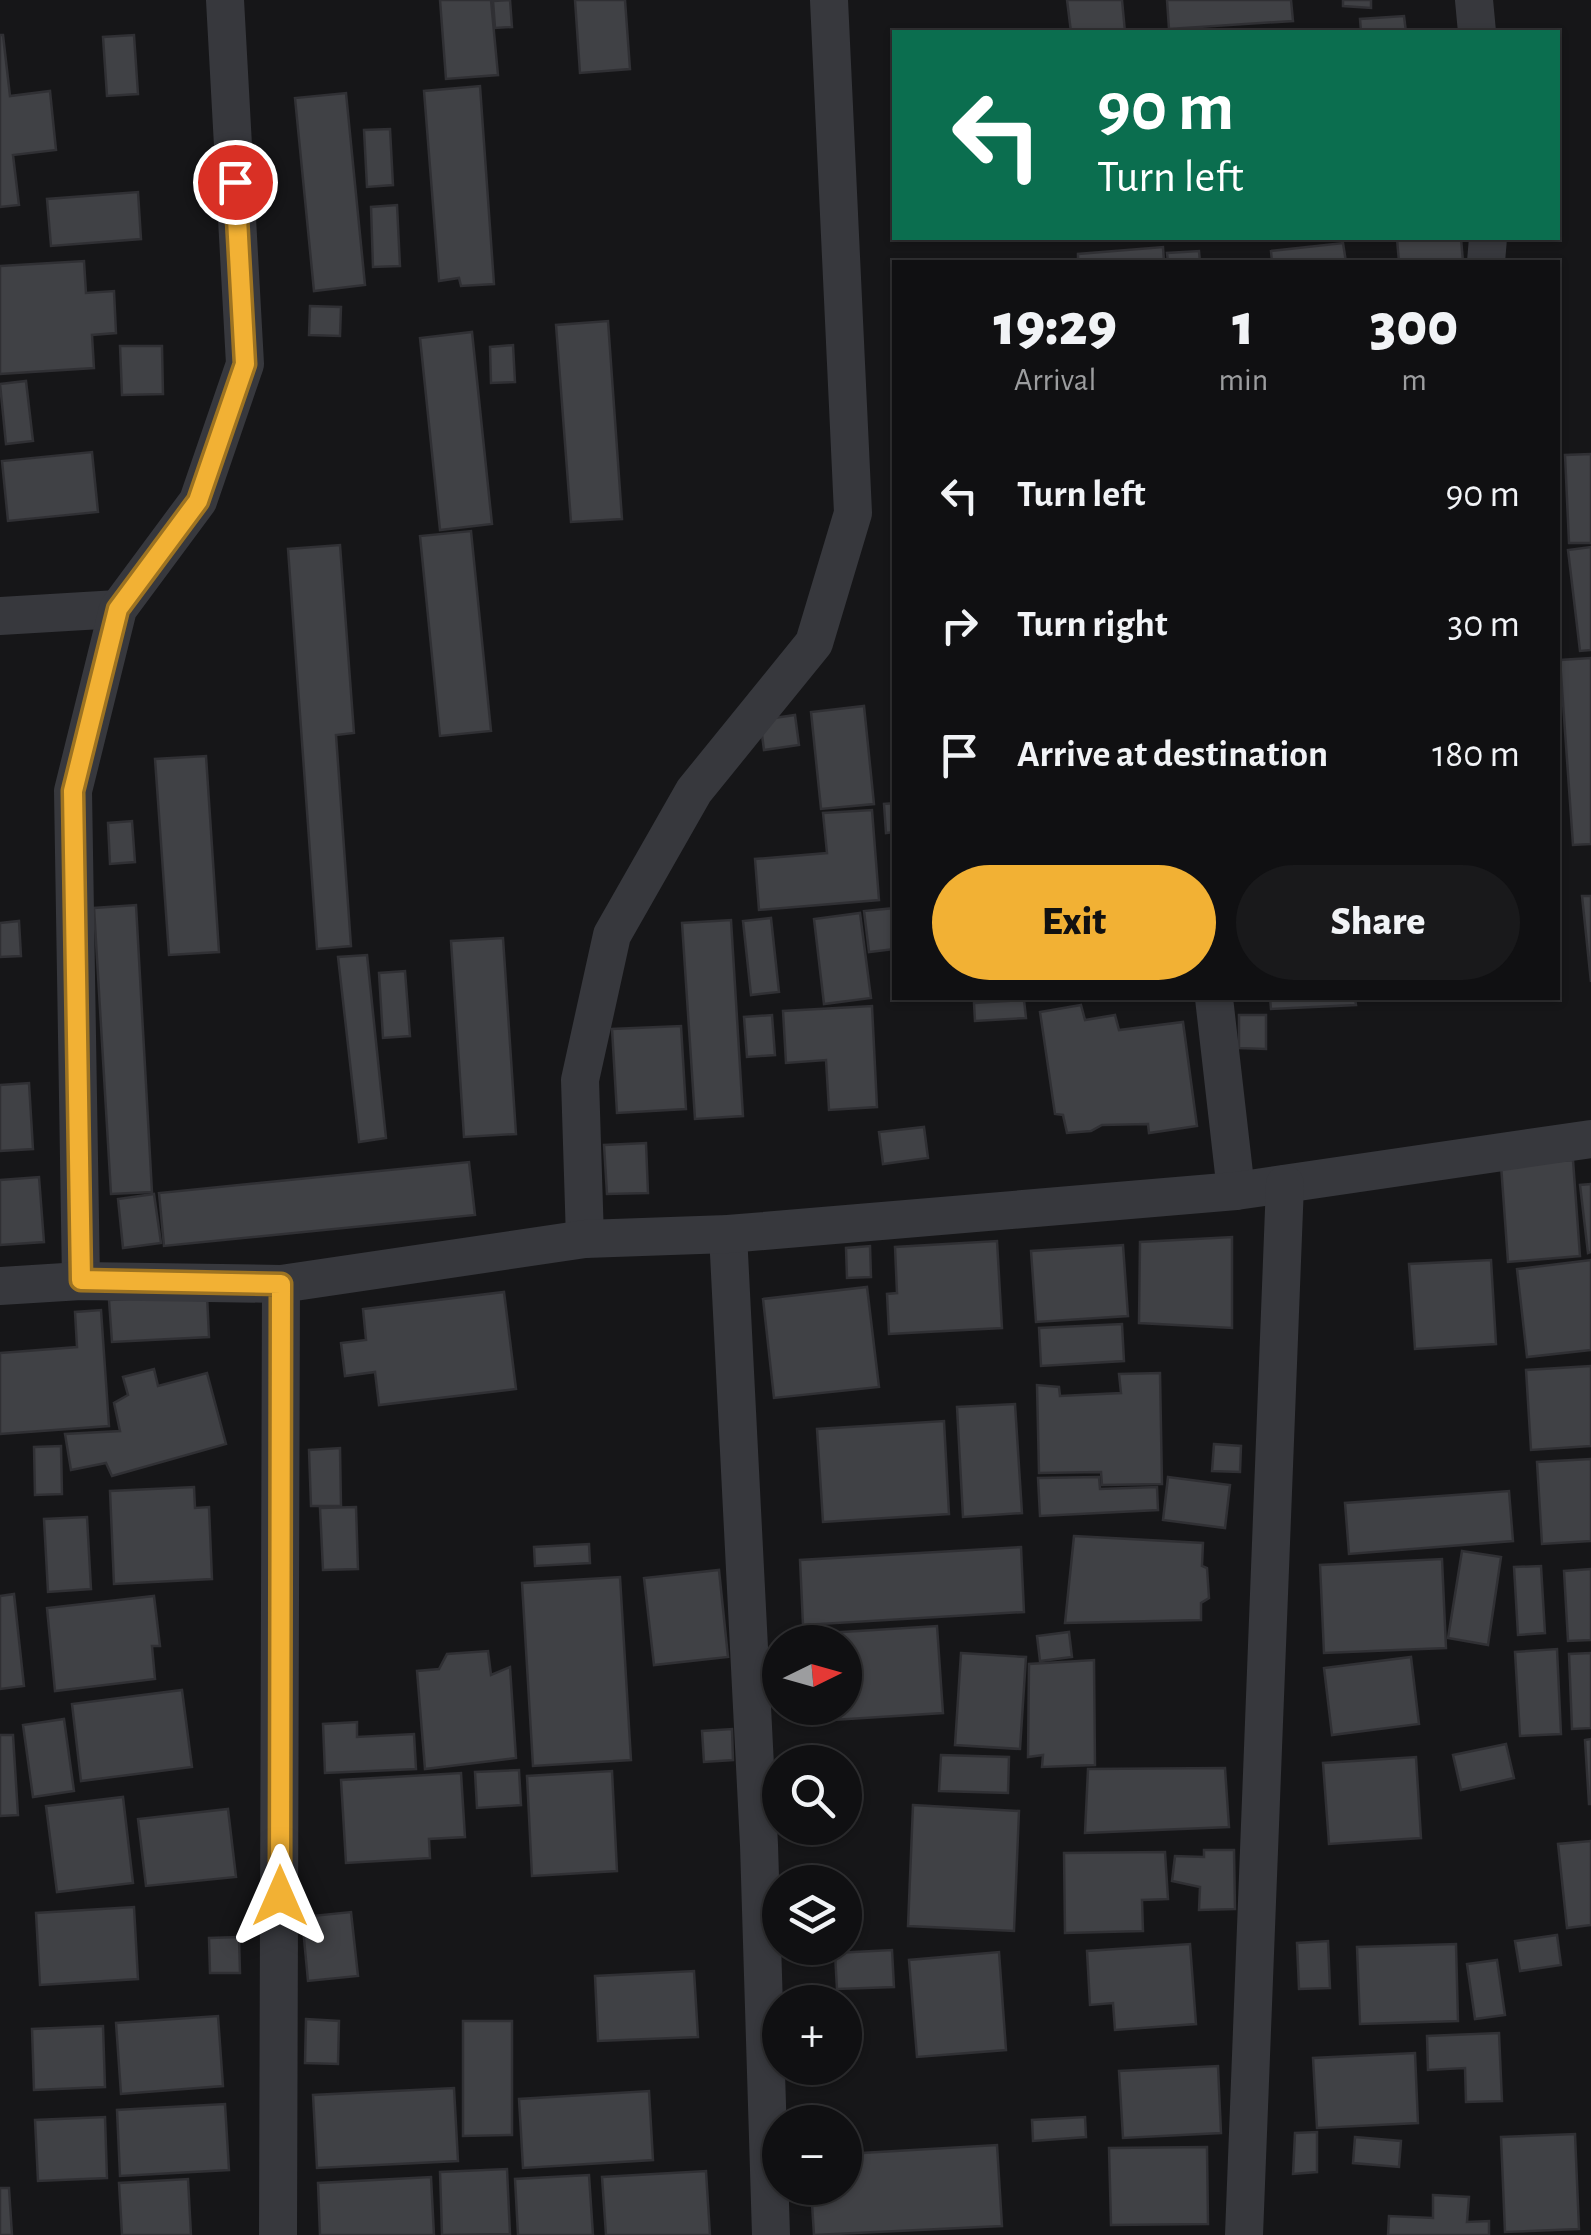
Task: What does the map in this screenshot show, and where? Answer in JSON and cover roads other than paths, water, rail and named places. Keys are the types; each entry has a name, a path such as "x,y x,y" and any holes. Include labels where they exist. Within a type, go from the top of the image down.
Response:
{"street":[{"path":"81,1280 73,791 118,609 198,501 245,364 225,0"},
{"path":"585,1238 580,1080 612,934 694,790 814,643 852,512 828,0"},
{"path":"1474,0 1477,30"},
{"path":"0,616 118,609"},
{"path":"1214,1000 1236,1191"},
{"path":"0,1286 81,1280 281,1284 585,1238 728,1234 1236,1191 1591,1139"},
{"path":"1244,2235 1285,1184"},
{"path":"728,1234 760,1845 770,2235"},
{"path":"278,2235 281,1284"}]}
